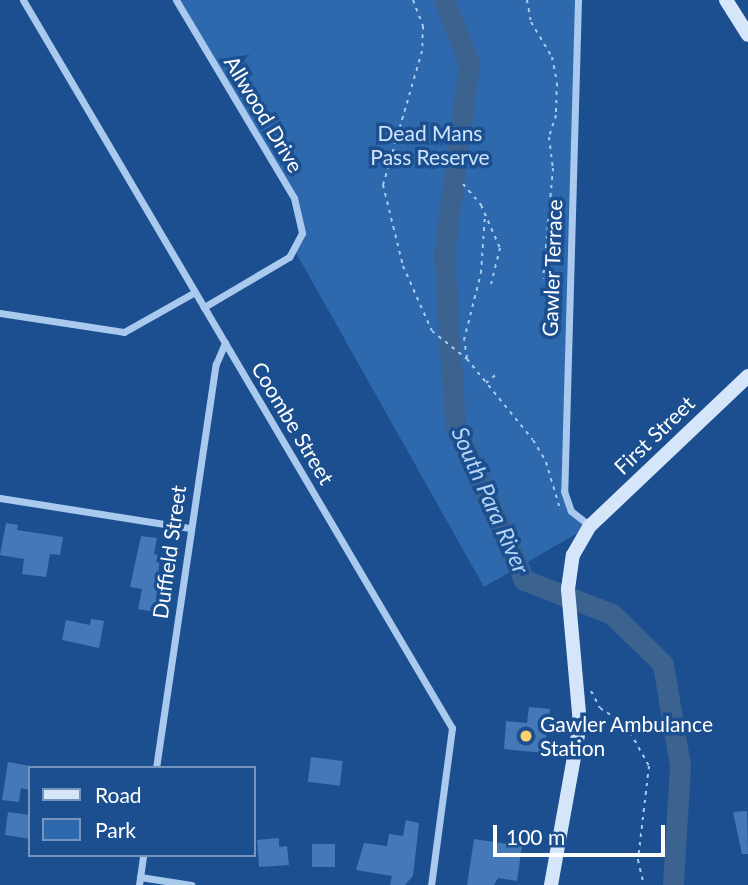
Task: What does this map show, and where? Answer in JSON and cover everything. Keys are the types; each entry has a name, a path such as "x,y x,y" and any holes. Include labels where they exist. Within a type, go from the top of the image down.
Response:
{"street":[{"name":"Coombe Street","path":"23,0 452,729 431,885"},
{"name":"Allwood Drive","path":"176,0 294,198 302,233 295,251 204,307"},
{"name":"Gawler Terrace","path":"578,0 564,491 571,511 590,526"},
{"path":"726,0 748,35"},
{"path":"0,313 124,332 195,292"},
{"name":"Duffield Street","path":"156,766 216,364 225,343"},
{"name":"First Street","path":"551,885 580,724 568,589 573,555 590,526 748,376"},
{"path":"0,498 190,528"},
{"path":"143,857 139,881 191,885"}],"path":[{"path":"413,0 423,26 422,51 383,184 415,300 432,331 467,359 539,449 561,511"},
{"path":"527,0 531,22 552,57 557,83 556,115 550,137 553,168 543,279"},
{"path":"463,184 471,189 500,248 491,284"},
{"path":"467,359 464,341 481,273 485,214"},
{"path":"485,383 498,373"},
{"path":"590,689 600,708 626,725 649,766 638,860 644,885"}],"green space":[{"name":"Dead Mans Pass Reserve","path":"176,0 578,0 564,491 571,511 590,526 484,587 295,251 302,232 299,212"}],"building":[{"path":"6,523 18,525 17,530 63,537 60,555 50,554 46,577 22,574 24,559 0,555"},
{"path":"141,536 157,538 154,554 160,555 155,612 138,609 142,589 130,587"},
{"path":"91,619 104,621 99,648 62,640 66,620 90,625"},
{"name":"Gawler Ambulance Station","path":"529,707 550,709 544,753 504,749 506,721 527,723"},
{"path":"311,757 343,761 340,786 308,782"},
{"path":"8,762 30,766 28,790 21,788 19,802 2,800"},
{"path":"747,811 748,854 742,854 733,812"},
{"path":"8,812 28,815 28,839 5,835"},
{"path":"406,820 419,823 413,876 405,885 390,885 392,876 356,870 364,843 387,846 389,834 403,836"},
{"path":"279,838 279,847 287,846 289,865 259,867 257,840"},
{"path":"474,839 522,846 517,881 498,878 494,885 467,885"},
{"path":"312,844 335,844 335,867 312,867"}],"waterway":[{"name":"South Para River","path":"444,0 469,63 444,254 455,425 524,580 612,614 663,664 680,766 673,885"}],"place":[{"name":"Gawler Ambulance Station","path":"526,736"}]}
